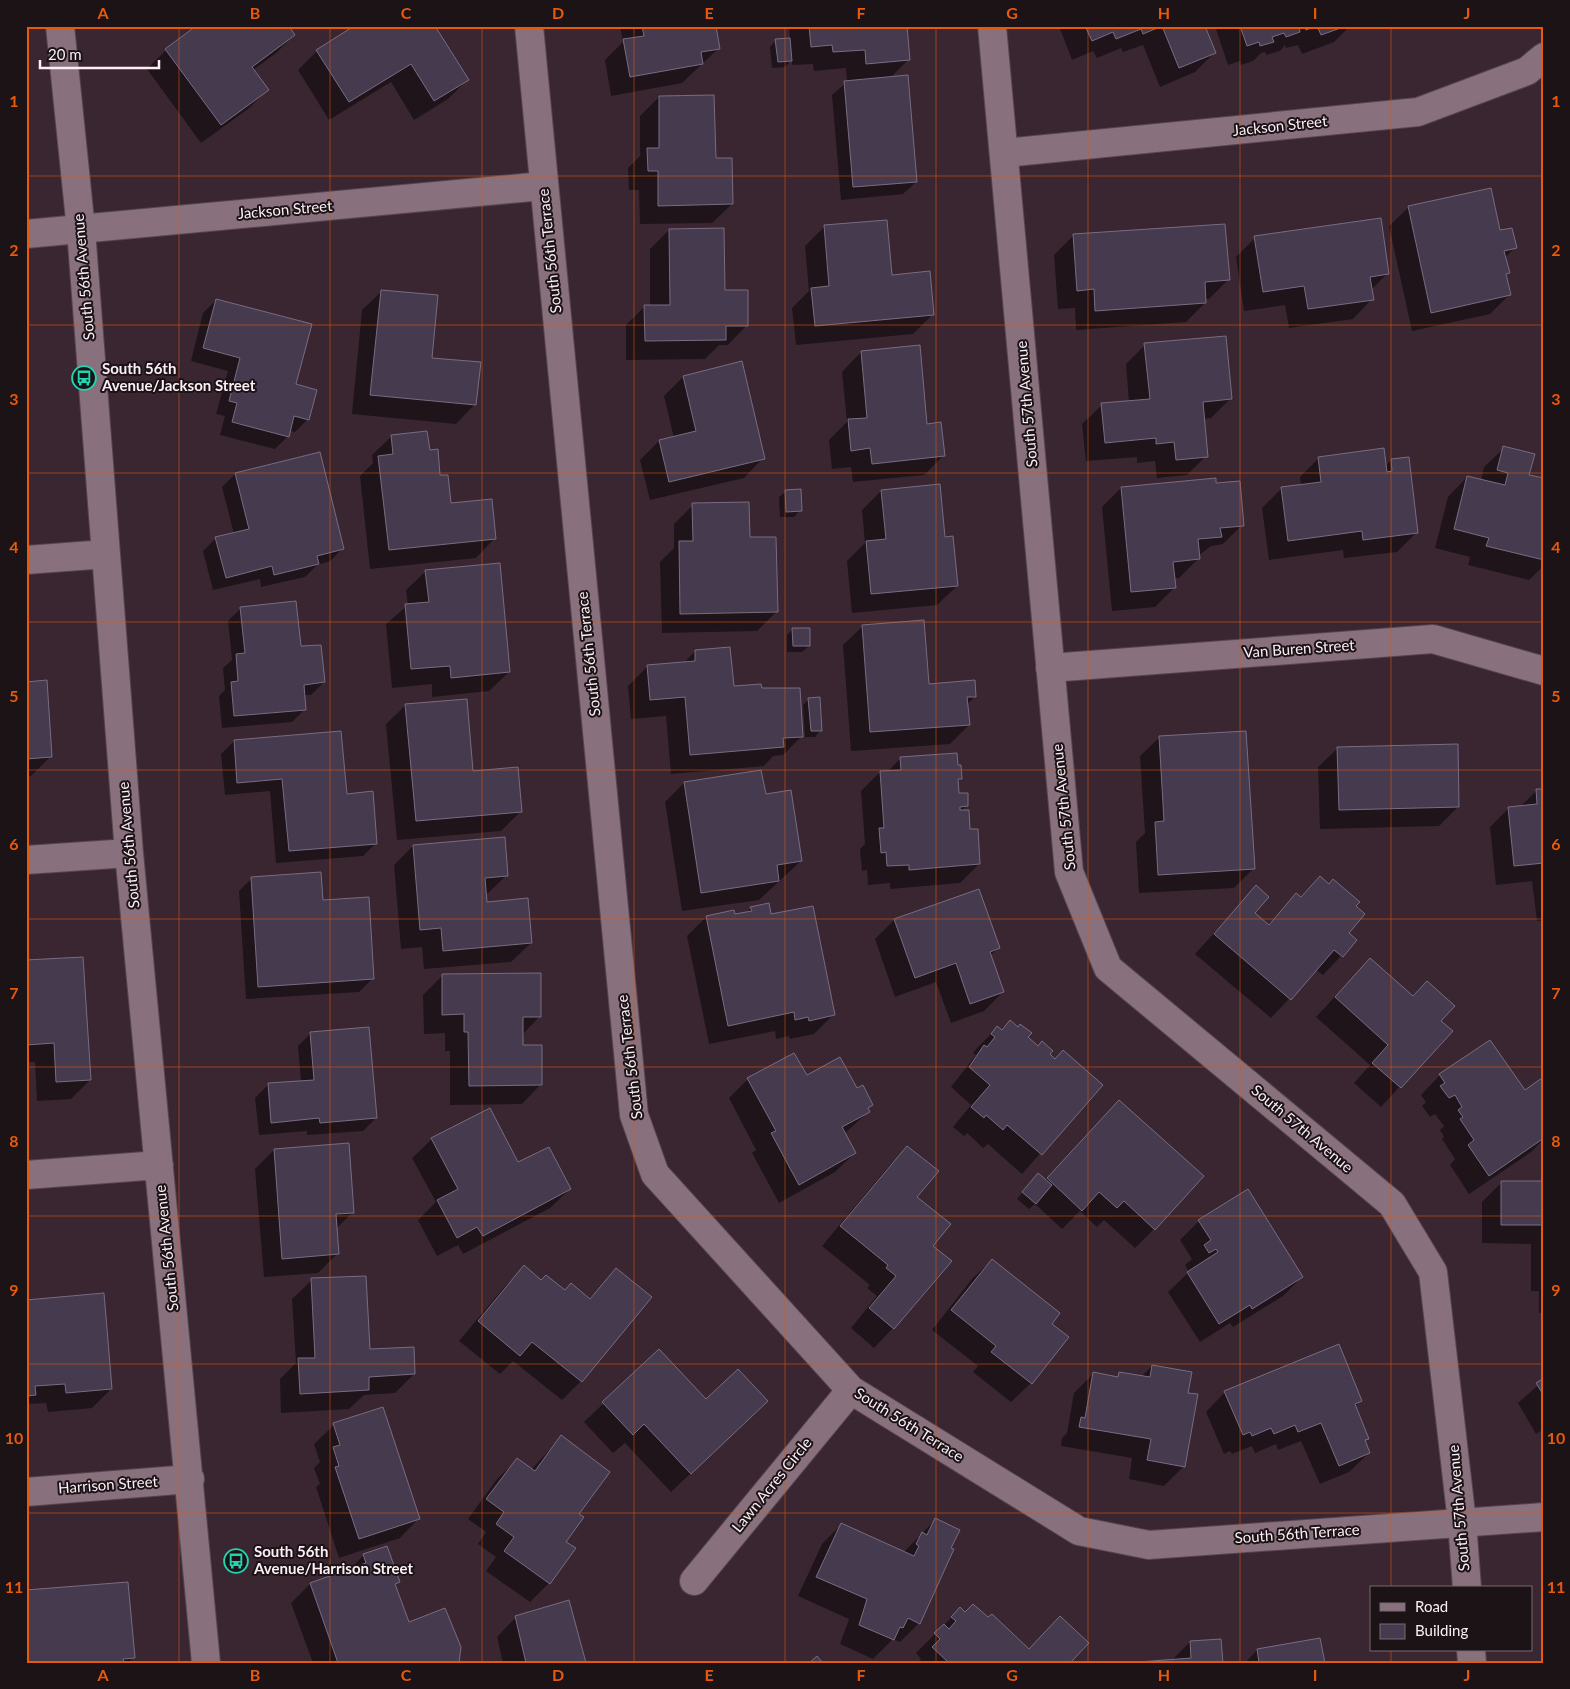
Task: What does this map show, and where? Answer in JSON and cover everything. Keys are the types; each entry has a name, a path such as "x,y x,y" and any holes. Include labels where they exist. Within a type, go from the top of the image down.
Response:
{"street":[{"name":"South 56th Avenue","path":"60,26 81,230 129,853 206,1663"},
{"name":"South 56th Terrace","path":"529,26 634,1115 655,1174 851,1390 1079,1531 1149,1546 1462,1522"},
{"name":"South 57th Avenue","path":"992,26 1069,872 1108,968 1392,1204 1434,1272 1462,1522 1467,1586"},
{"name":"Jackson Street","path":"1004,153 1418,112 1527,71 1544,57"},
{"name":"Jackson Street","path":"26,234 543,186"},
{"path":"26,560 106,554"},
{"name":"Van Buren Street","path":"1050,668 1433,639 1544,671"},
{"path":"26,860 129,853"},
{"path":"26,1175 159,1165"},
{"name":"Lawn Acres Circle","path":"694,1580 851,1390"},
{"name":"Harrison Street","path":"26,1492 190,1479"},
{"path":"1462,1522 1544,1517"}],"building":[{"path":"196,26 289,26 295,35 252,67 269,90 221,125 165,49"},
{"path":"354,26 435,26 469,80 434,101 411,64 349,102 316,50"},
{"path":"642,26 716,26 720,49 701,52 703,64 630,77 623,39 644,36"},
{"path":"809,26 907,26 910,60 866,64 865,50 833,52 832,45 811,47"},
{"path":"1085,26 1162,26 1143,34 1141,29 1116,39 1113,32 1092,41"},
{"path":"1162,26 1205,26 1216,53 1179,68"},
{"path":"1240,26 1299,26 1300,32 1286,37 1284,33 1272,37 1274,42 1260,46 1259,42 1247,46"},
{"path":"1304,26 1317,26 1306,30"},
{"path":"1317,26 1346,26 1321,35"},
{"path":"790,38 792,61 778,62 775,39"},
{"path":"908,75 917,182 853,187 844,81"},
{"path":"714,95 716,158 732,158 733,204 658,206 658,171 648,171 647,148 659,148 659,96"},
{"path":"1491,188 1500,230 1512,228 1517,248 1504,251 1510,273 1506,274 1511,295 1431,313 1408,206"},
{"path":"1381,218 1389,274 1370,277 1374,300 1308,309 1304,286 1263,292 1254,236"},
{"path":"887,220 892,275 930,271 934,315 815,326 811,288 829,286 824,225"},
{"path":"1225,224 1230,280 1205,282 1206,303 1095,311 1094,289 1077,291 1073,234"},
{"path":"724,228 725,290 748,290 748,326 726,326 726,340 645,341 644,305 670,305 669,229"},
{"path":"381,290 438,295 432,358 481,362 476,405 370,395"},
{"path":"216,299 312,324 296,384 317,390 309,420 294,416 289,437 232,422 237,403 229,401 240,358 203,348"},
{"path":"1226,336 1232,399 1203,402 1208,457 1176,460 1174,442 1156,444 1156,438 1105,443 1101,403 1150,399 1144,343"},
{"path":"920,345 927,424 941,422 945,456 872,464 870,448 851,451 848,419 867,418 861,351"},
{"path":"742,361 765,459 669,482 659,440 696,431 683,376"},
{"path":"427,431 430,450 438,449 440,475 448,475 451,503 492,499 496,539 389,550 378,456 393,454 391,435"},
{"path":"1503,446 1535,454 1529,475 1544,478 1544,560 1486,546 1489,538 1454,529 1467,476 1505,485 1508,473 1497,470"},
{"path":"1384,448 1387,472 1392,471 1391,459 1409,457 1418,533 1363,540 1362,531 1288,541 1281,487 1321,482 1318,457"},
{"path":"320,452 344,549 317,556 319,564 274,575 272,566 226,578 215,537 249,529 235,473"},
{"path":"1216,478 1216,483 1240,481 1244,526 1220,528 1222,537 1198,539 1200,559 1173,562 1176,588 1131,592 1121,487"},
{"path":"940,484 945,537 953,536 958,586 871,594 866,541 886,539 881,490"},
{"path":"801,489 802,511 786,512 785,490"},
{"path":"749,502 750,537 776,537 778,612 680,614 679,541 693,541 692,503"},
{"path":"500,563 510,672 451,678 450,666 411,669 405,604 429,602 425,570"},
{"path":"296,601 301,646 321,645 325,682 304,685 306,710 234,716 231,682 238,681 236,654 245,653 240,607"},
{"path":"924,620 929,684 975,680 976,697 967,697 970,725 870,732 862,625"},
{"path":"792,628 810,628 810,646 793,646"},
{"path":"730,647 734,686 761,684 762,688 800,688 803,737 783,738 784,747 690,755 685,697 650,700 647,665 695,661 695,650"},
{"path":"47,680 52,757 26,759 26,682"},
{"path":"820,697 822,731 811,731 808,698"},
{"path":"467,699 473,771 518,767 522,812 416,821 405,704"},
{"path":"341,731 347,794 373,791 377,844 289,851 282,779 237,783 234,740"},
{"path":"1246,731 1255,869 1158,875 1155,822 1164,821 1159,736"},
{"path":"1458,744 1459,807 1339,810 1337,747"},
{"path":"957,753 958,765 961,765 962,779 958,779 959,793 968,793 968,806 960,807 960,810 969,810 970,829 978,829 980,864 909,870 909,865 887,866 886,852 881,853 879,828 884,828 880,771 901,770 900,757"},
{"path":"761,770 766,794 791,790 802,861 777,865 779,881 701,893 684,782"},
{"path":"1536,789 1544,789 1544,863 1514,866 1508,807 1537,804"},
{"path":"505,837 508,876 485,878 487,902 528,898 532,943 443,951 441,928 420,930 413,845"},
{"path":"321,872 323,900 369,897 374,979 258,987 251,877"},
{"path":"1320,876 1329,884 1333,879 1360,902 1356,906 1365,914 1349,933 1357,940 1343,957 1334,950 1291,1000 1214,934 1256,885 1269,897 1255,913 1269,925 1296,893 1301,897"},
{"path":"979,889 1000,948 990,952 1004,992 970,1004 956,963 915,978 894,919"},
{"path":"769,903 771,914 813,906 835,1015 809,1021 808,1017 795,1020 794,1012 728,1026 706,916 734,910 735,914 752,911 750,907"},
{"path":"83,957 91,1080 56,1082 54,1043 26,1045 26,960"},
{"path":"1370,958 1413,996 1427,981 1455,1006 1441,1021 1453,1031 1401,1088 1372,1063 1388,1045 1335,997"},
{"path":"541,973 541,1017 523,1017 523,1045 542,1045 542,1085 469,1086 468,1032 464,1032 464,1014 442,1015 442,974"},
{"path":"1010,1020 1018,1027 1020,1024 1032,1033 1028,1037 1038,1046 1042,1041 1053,1051 1050,1054 1055,1059 1063,1050 1103,1085 1042,1155 1007,1125 1003,1130 986,1115 984,1118 971,1107 990,1085 969,1067 984,1045 987,1047 995,1037 991,1034 997,1026 1002,1030"},
{"path":"369,1027 377,1118 320,1123 319,1118 271,1123 268,1083 314,1080 310,1032"},
{"path":"1490,1040 1525,1090 1542,1078 1544,1080 1544,1138 1489,1176 1468,1145 1474,1140 1460,1119 1463,1117 1458,1110 1462,1107 1455,1095 1449,1098 1440,1086 1445,1083 1439,1074"},
{"path":"794,1053 807,1075 840,1057 857,1088 863,1085 873,1105 868,1108 870,1112 842,1127 856,1153 799,1185 771,1133 776,1131 747,1078"},
{"path":"1119,1100 1204,1176 1155,1230 1124,1201 1117,1208 1099,1192 1082,1211 1047,1178"},
{"path":"490,1108 518,1162 549,1147 571,1189 483,1236 477,1227 457,1238 437,1200 458,1189 431,1138"},
{"path":"349,1143 354,1213 336,1214 339,1254 282,1259 274,1149"},
{"path":"907,1146 939,1171 917,1197 951,1224 933,1246 952,1261 894,1329 869,1308 896,1276 886,1268 888,1265 840,1226"},
{"path":"1038,1173 1052,1185 1036,1204 1022,1192"},
{"path":"1501,1181 1544,1181 1544,1225 1501,1225"},
{"path":"1248,1189 1303,1277 1252,1309 1250,1305 1219,1324 1187,1272 1218,1252 1216,1249 1209,1253 1204,1245 1211,1240 1198,1220"},
{"path":"992,1259 1060,1313 1052,1324 1069,1337 1032,1384 991,1352 996,1346 951,1310"},
{"path":"524,1265 541,1280 546,1275 565,1290 571,1283 590,1299 616,1268 652,1297 582,1382 532,1342 520,1356 478,1321"},
{"path":"366,1276 370,1349 414,1347 415,1374 369,1377 369,1390 300,1394 298,1358 315,1358 311,1278"},
{"path":"104,1293 112,1389 66,1393 65,1384 35,1386 36,1395 26,1396 26,1300"},
{"path":"1339,1344 1362,1401 1355,1404 1369,1439 1365,1440 1370,1453 1339,1466 1321,1423 1298,1432 1295,1425 1274,1434 1271,1428 1252,1436 1250,1432 1243,1435 1224,1391"},
{"path":"659,1349 706,1399 738,1369 768,1401 691,1474 644,1424 633,1435 602,1402"},
{"path":"1152,1365 1192,1372 1188,1393 1198,1394 1185,1467 1147,1460 1151,1439 1079,1427 1081,1417 1085,1418 1093,1372 1118,1377 1119,1372 1150,1377"},
{"path":"1544,1378 1544,1396 1536,1383"},
{"path":"383,1407 420,1519 359,1539 335,1467 339,1466 333,1447 340,1445 333,1423"},
{"path":"561,1435 610,1472 579,1514 584,1517 566,1542 576,1548 550,1584 504,1551 514,1537 496,1524 504,1512 486,1499 517,1458 535,1471"},
{"path":"935,1518 960,1530 951,1548 954,1549 920,1624 908,1618 903,1628 900,1627 894,1640 859,1625 867,1599 816,1577 841,1523 914,1556 919,1546 916,1544 922,1532 927,1535"},
{"path":"387,1546 400,1582 395,1584 409,1622 445,1608 461,1647 459,1663 338,1663 310,1583 366,1563 363,1554"},
{"path":"128,1582 135,1658 123,1659 124,1663 27,1663 26,1590"},
{"path":"569,1600 586,1663 526,1663 515,1616"},
{"path":"973,1604 988,1617 992,1614 1029,1649 1060,1616 1089,1643 1070,1663 949,1663 932,1647 940,1639 934,1633 944,1624 949,1629 956,1621 951,1617 960,1607 965,1612"},
{"path":"1320,1638 1325,1663 1259,1663 1257,1649"},
{"path":"1221,1639 1223,1663 1126,1663 1191,1658 1190,1641"},
{"path":"817,1656 823,1663 809,1663"}],"place":[{"name":"South 56th Avenue/Jackson Street","path":"84,378"},
{"name":"South 56th Avenue/Harrison Street","path":"236,1561"}]}
